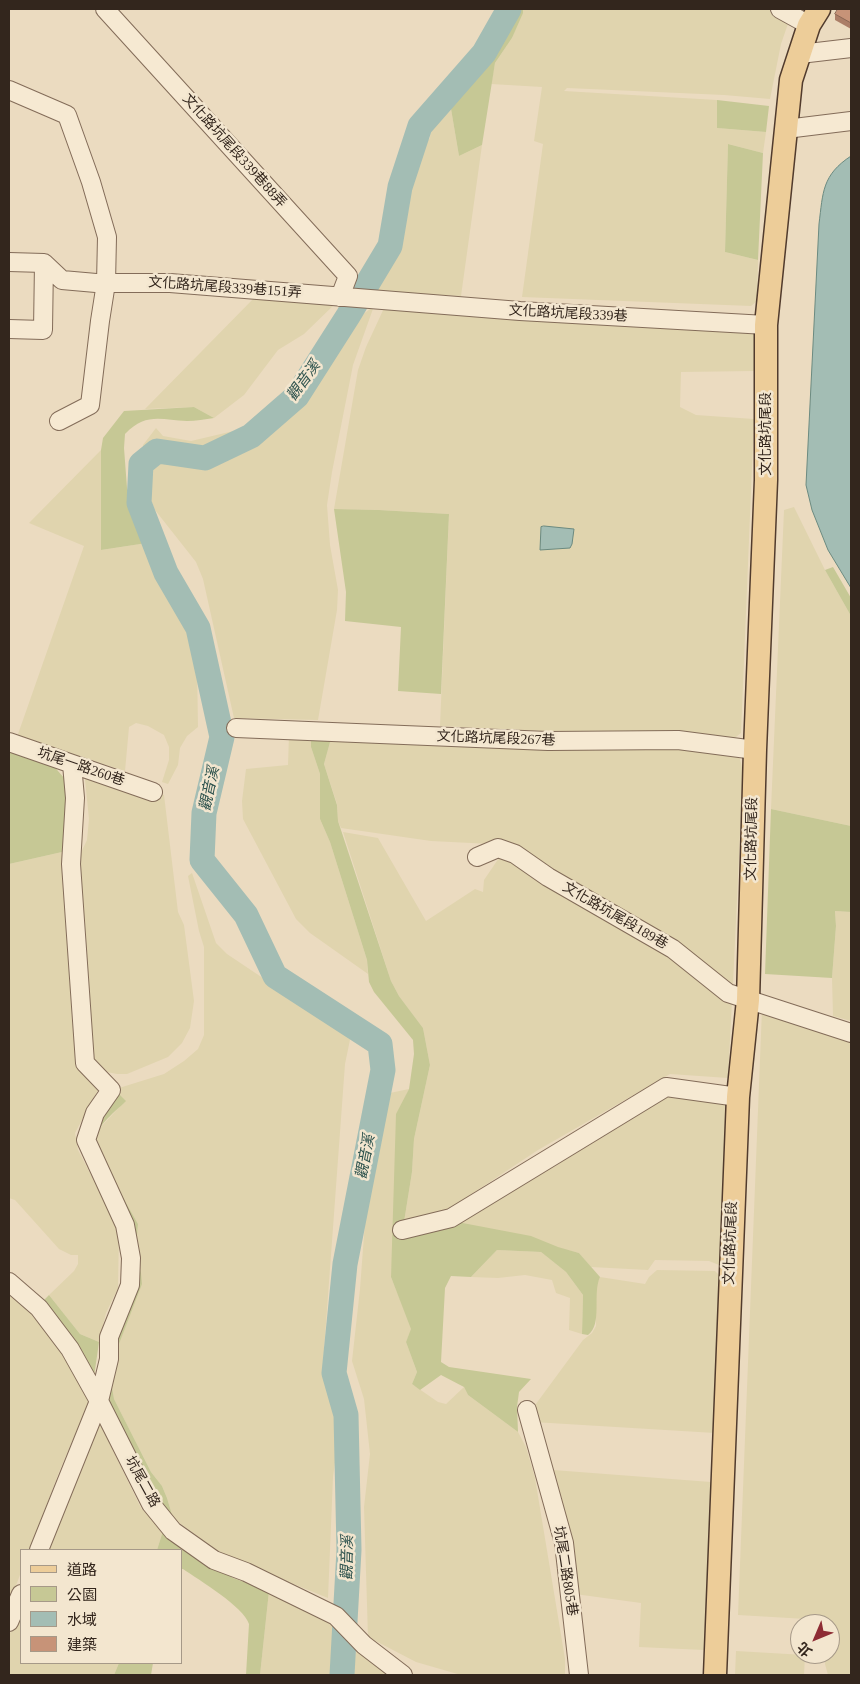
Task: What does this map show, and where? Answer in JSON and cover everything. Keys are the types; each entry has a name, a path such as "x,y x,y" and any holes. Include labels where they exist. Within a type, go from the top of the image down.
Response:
{"main road":[{"name":"文化路坑尾段","path":"715,1675 738,1097 748,1000 755,750 766,480 766,325 791,80 814,17"}],"street":[{"name":"文化路坑尾段339巷88弄","path":"105,9 348,276 342,296"},
{"path":"780,9 814,17"},
{"path":"800,54 851,48"},
{"path":"9,90 67,115 91,182 107,237 106,283 90,405 59,421"},
{"path":"786,129 851,121"},
{"path":"9,262 44,263 42,330 9,329"},
{"name":"文化路坑尾段339巷151弄","path":"44,263 62,280 106,283 170,283 371,298"},
{"name":"文化路坑尾段339巷","path":"371,298 520,311 766,325"},
{"name":"文化路坑尾段267巷","path":"236,728 548,741 678,740 755,750"},
{"name":"坑尾一路260巷","path":"9,742 153,792"},
{"path":"39,1549 99,1401 109,1360 109,1336 130,1285 131,1258 124,1225 86,1140 95,1113 111,1090 85,1063 71,864 75,798 72,764"},
{"name":"文化路坑尾段189巷","path":"477,857 498,848 515,854 548,877 673,949 728,993 851,1033"},
{"path":"402,1230 451,1218 666,1087 738,1097"},
{"name":"坑尾二路","path":"9,1282 39,1308 70,1349 99,1401 151,1504 174,1531 214,1560 246,1572 336,1616 364,1645 403,1675"},
{"name":"坑尾二路805巷","path":"527,1410 564,1544 579,1675"},
{"path":"9,1622 20,1596"}],"shaded area":[{"path":"523,9 771,9 791,15 781,44 770,99 724,95 567,88 564,91 717,100 717,128 766,132 763,153 728,144 725,252 758,260 757,301 751,306 522,297 543,144 534,141 542,87 491,84 495,63 512,38"},
{"path":"450,103 459,156 482,145 461,296 369,292 403,228 409,207 410,173 421,147 430,138 431,121"},
{"path":"256,296 336,303 304,334 278,350 244,395 214,418 194,407 145,409"},
{"path":"374,306 353,365 327,505 330,545 338,590 337,610 318,720 234,718 203,579 196,562 155,510 143,480 143,445 156,428 163,436 191,441 242,429 265,415 299,376 362,315"},
{"path":"385,306 757,326 754,371 681,372 680,407 696,415 754,419 741,733 732,740 440,726 449,514 334,509 358,370 366,347"},
{"path":"101,450 101,550 147,543 175,592 197,665 198,727 187,736 180,748 178,765 168,784 162,782 169,760 169,747 164,735 148,726 136,723 129,727 125,771 17,737 84,546 29,523"},
{"path":"794,507 825,570 851,616 851,826 771,809 784,510"},
{"path":"289,735 311,738 311,747 320,774 320,819 330,842 367,960 368,974 310,933 296,919 243,819 242,801 246,769 288,765"},
{"path":"332,735 738,752 743,771 733,984 624,910 550,873 511,845 431,841 341,828 338,821 337,804 324,764"},
{"path":"84,770 164,795 178,912 184,925 194,1001 190,1028 182,1043 168,1057 127,1074 102,1071 94,1060 77,861 87,840 89,819"},
{"path":"343,832 378,838 426,921 475,889 483,892 484,880 503,852 665,950 732,1001 728,1078 670,1074 538,1150 443,1213 404,1222 412,1172 414,1139 430,1065 423,1028 399,996 391,981"},
{"path":"62,852 72,1020 79,1052 98,1090 75,1133 78,1150 119,1234 118,1288 106,1313 99,1342 80,1334 49,1295 74,1271 78,1264 78,1255 71,1255 59,1249 15,1200 9,1198 9,864"},
{"path":"192,873 216,943 227,954 330,1023 342,1022 352,1030 345,1064 323,1364 332,1397 338,1440 333,1477 328,1598 224,1556 173,1518 162,1486 151,1472 114,1399 112,1387 119,1344 125,1327 138,1224 94,1146 94,1139 98,1130 125,1101 117,1092 119,1088 164,1074 198,1049 204,1035 204,947 188,876"},
{"path":"835,911 851,912 851,1021 833,1016 832,978 836,926"},
{"path":"762,1009 851,1032 851,1675 828,1675 825,1664 840,1664 840,1614 790,1614 790,1618 738,1615"},
{"path":"409,1089 405,1098 391,1277 412,1329 406,1342 417,1372 412,1384 438,1402 446,1404 464,1387 468,1395 518,1432 526,1447 535,1478 565,1659 565,1675 461,1675 416,1662 368,1637 364,1507 370,1454 364,1399 352,1361 360,1289 373,1115 381,1100 390,1093"},
{"path":"662,1094 725,1094 724,1267 709,1261 655,1260 648,1270 591,1267 579,1253 452,1221 532,1171 554,1167"},
{"path":"497,1250 541,1252 566,1272 583,1295 582,1334 569,1330 570,1298 556,1293 552,1280 525,1275 498,1278 471,1277"},
{"path":"657,1270 715,1271 720,1276 715,1433 533,1422 530,1412 583,1340 592,1333 596,1326 596,1284 600,1277 645,1284 649,1277"},
{"path":"9,1292 45,1327 83,1387 89,1402 59,1472 30,1549 20,1549 20,1575 9,1605"},
{"path":"100,1424 141,1508 163,1531 157,1549 47,1549 93,1431"},
{"path":"553,1470 711,1482 704,1650 639,1647 641,1603 575,1594"},
{"path":"269,1591 323,1617 340,1628 336,1675 260,1675"},
{"path":"20,1615 20,1664 119,1664 114,1675 9,1675 9,1635"},
{"path":"356,1646 401,1675 354,1675"},
{"path":"736,1651 790,1654 790,1664 805,1664 804,1675 735,1675"}],"green space":[{"path":"509,9 523,9 523,13 512,38 495,63 482,145 459,156 450,103 490,55 501,33"},
{"path":"717,100 769,106 766,132 717,128"},
{"path":"728,144 763,153 758,260 725,252"},
{"path":"194,407 214,418 190,421 147,420 133,427 125,434 124,448 127,488 147,543 101,550 101,450 103,438 124,411"},
{"path":"334,509 449,514 441,694 398,691 401,627 345,621 346,592"},
{"path":"833,567 851,598 851,616 825,570"},
{"path":"332,735 324,764 337,805 338,821 391,981 399,996 423,1028 430,1065 414,1139 412,1172 404,1222 452,1221 531,1236 579,1253 600,1277 595,1324 588,1335 582,1334 583,1295 566,1272 541,1252 497,1250 471,1277 451,1276 445,1288 441,1362 449,1367 531,1379 519,1392 517,1407 518,1432 468,1395 464,1387 441,1375 420,1390 412,1384 417,1372 406,1342 411,1329 391,1277 396,1114 409,1089 414,1054 413,1040 374,992 369,982 367,960 330,842 320,819 320,774 311,747 311,738"},
{"path":"9,748 51,763 65,779 72,791 62,852 9,864"},
{"path":"771,809 851,826 851,912 835,911 836,926 832,978 765,974"},
{"path":"117,1092 126,1101 101,1127 97,1133 94,1146 138,1224 135,1257 141,1273 142,1284 119,1344 112,1387 114,1399 151,1472 162,1486 173,1518 156,1502 103,1396 121,1315 125,1224 88,1134"},
{"path":"49,1295 80,1334 99,1342 94,1377 42,1302"},
{"path":"163,1531 233,1578 269,1591 260,1675 246,1675 249,1624 245,1617 220,1594 182,1569 182,1549 157,1549"},
{"path":"119,1664 153,1664 151,1675 114,1675"}],"water":[{"path":"851,156 851,588 828,550 812,510 806,485 819,224 823,193 834,170"},
{"path":"541,527 574,529 570,548 540,550"}],"building":[{"path":"838,9 851,9 851,23 835,14"}],"waterway":[{"name":"觀音溪","path":"342,1675 349,1550 346,1415 334,1373 345,1264 383,1070 380,1044 275,976 246,915 202,860 204,813 222,737 198,628 166,573 139,503 141,464 157,451 205,458 251,436 297,396 390,246 400,187 420,126 484,53 509,9"}]}
